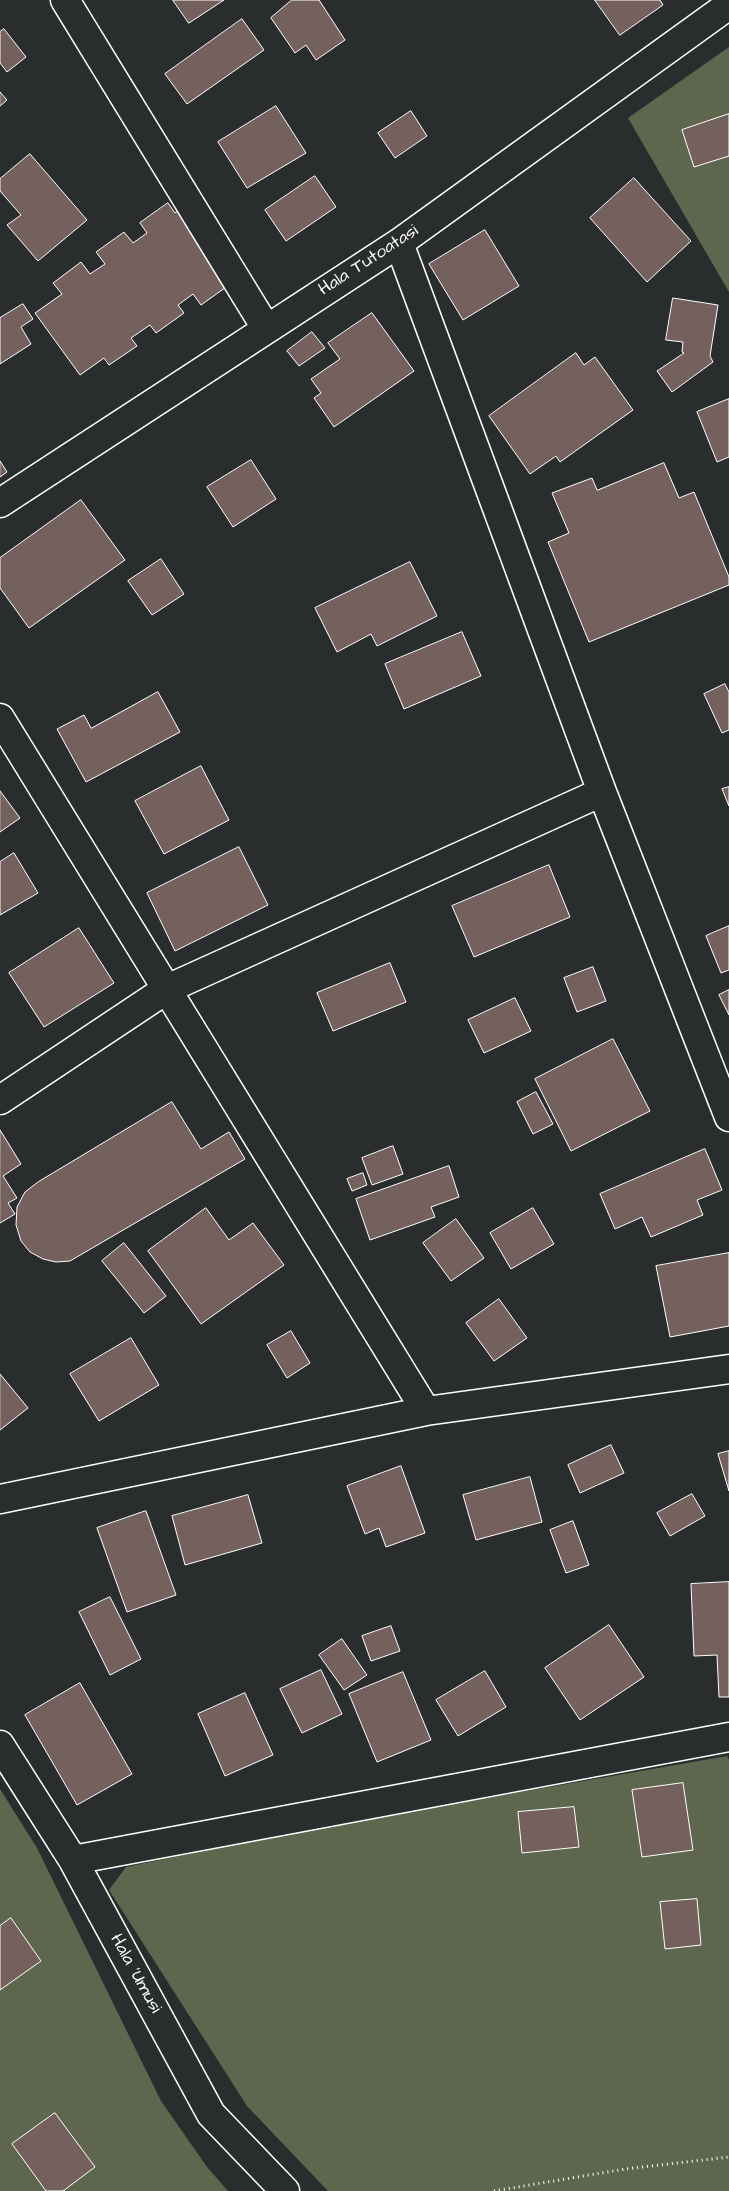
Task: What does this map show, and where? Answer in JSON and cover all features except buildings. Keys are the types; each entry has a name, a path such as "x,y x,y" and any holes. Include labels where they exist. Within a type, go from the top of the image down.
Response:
{"street":[{"path":"65,0 266,328"},
{"name":"Hala Tutoatasi","path":"0,503 399,243 729,5"},
{"path":"399,243 602,792 729,1117"},
{"path":"0,718 426,1411"},
{"path":"0,1100 166,989 602,792"},
{"path":"0,1499 426,1411 729,1369"},
{"path":"73,1860 729,1737"},
{"name":"Hala 'Umusi","path":"0,1745 73,1860 211,2114 285,2191"}],"path":[{"path":"494,2191 625,2169 729,2157"}],"green space":[{"path":"729,47 729,292 628,118"},
{"path":"727,1756 729,1760 729,2191 328,2191 247,2106 109,1890 126,1867 320,1827"},
{"path":"0,1789 37,1848 161,2101 207,2167 228,2191 0,2191"}]}
